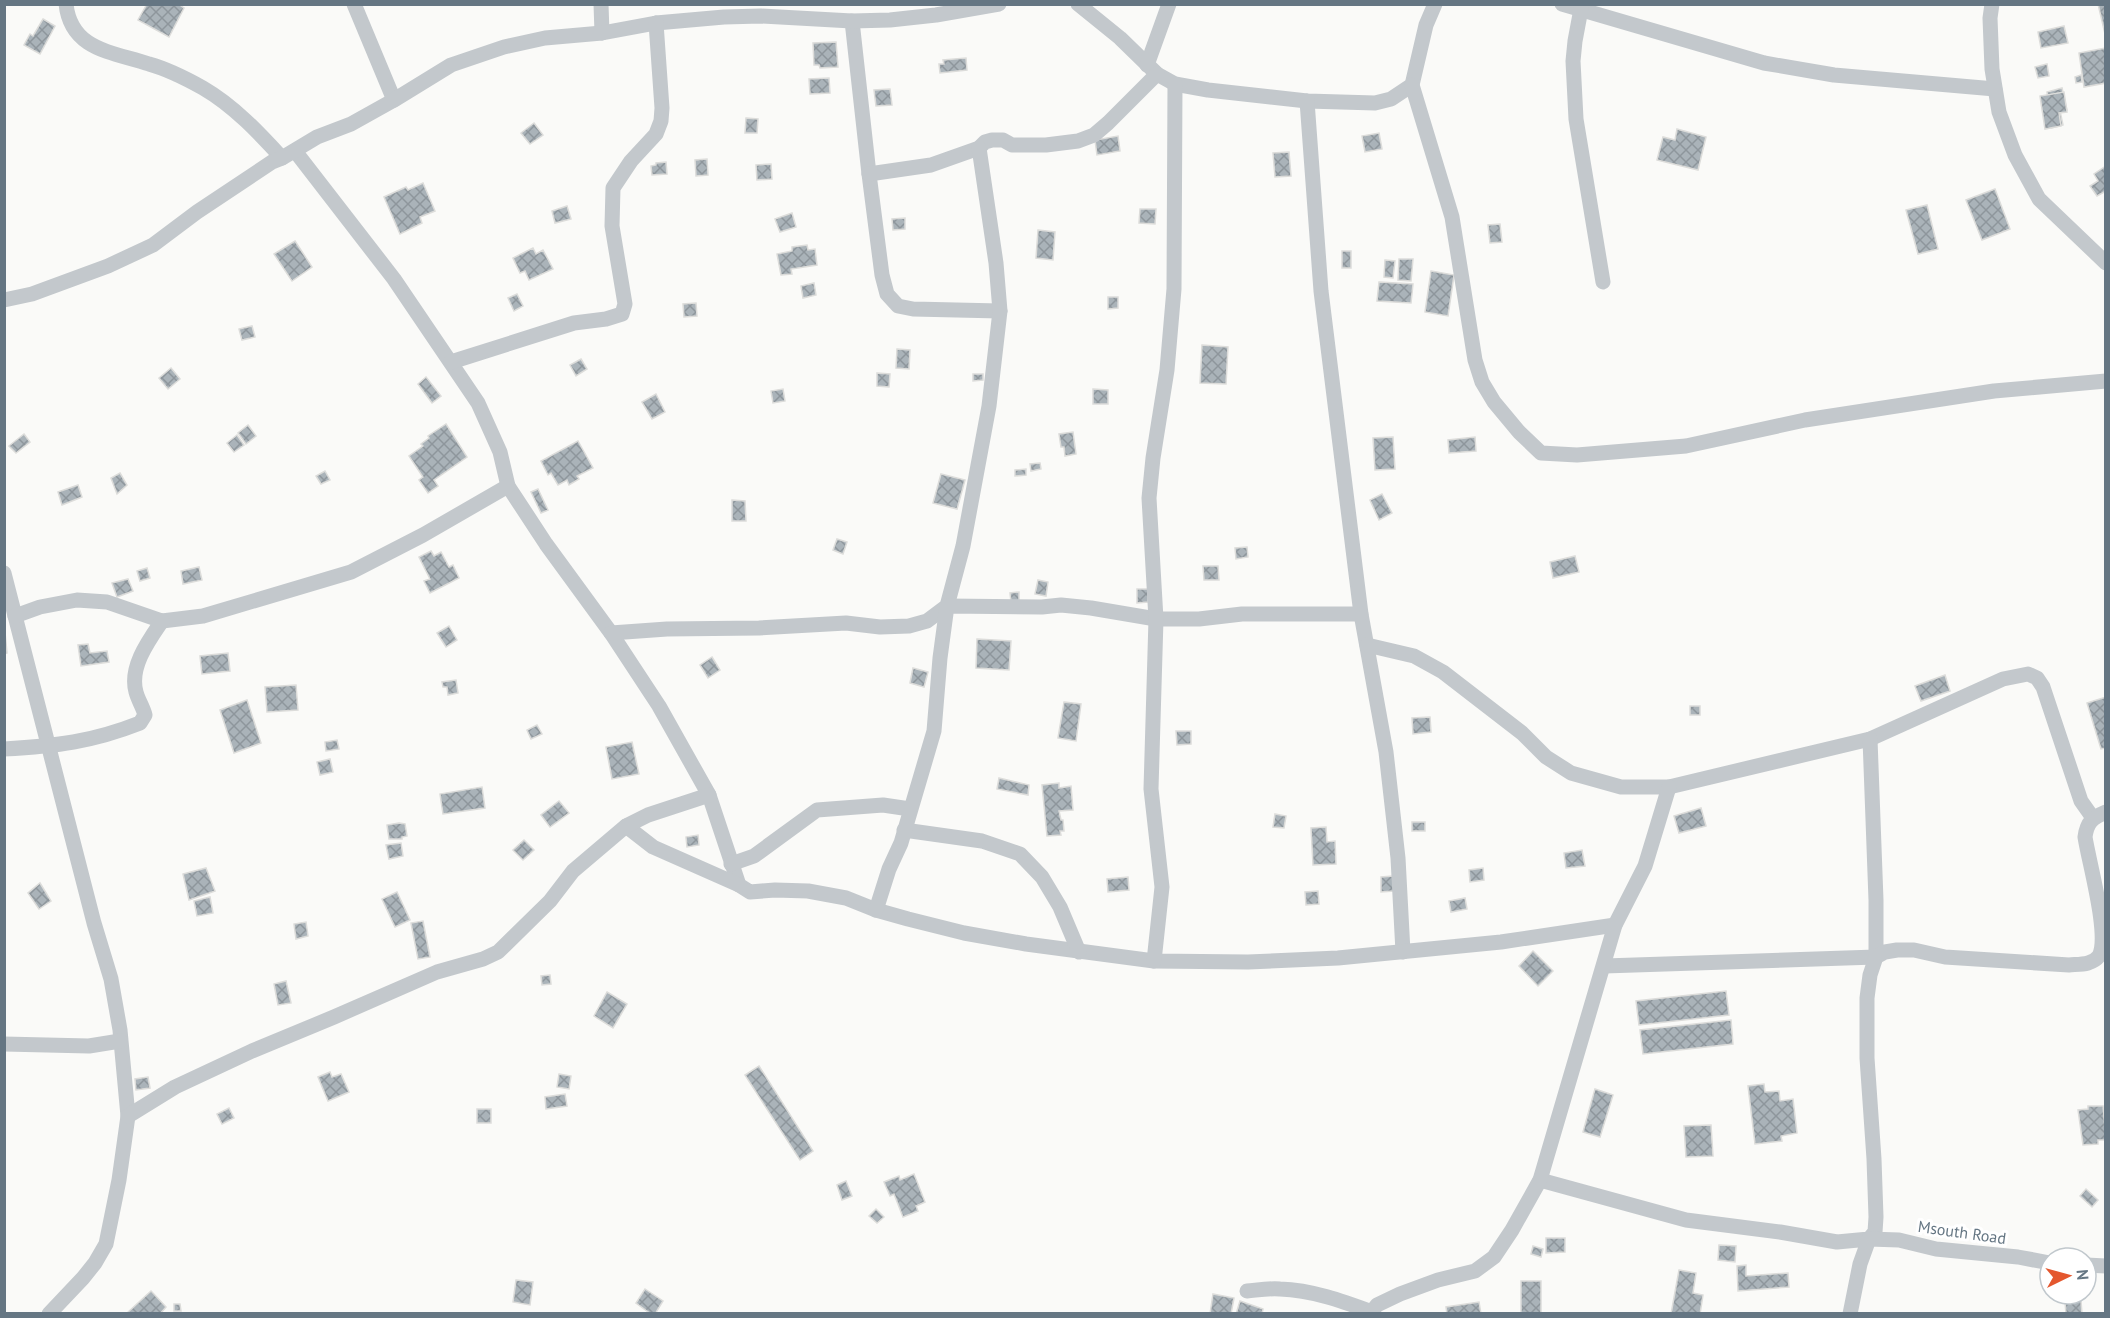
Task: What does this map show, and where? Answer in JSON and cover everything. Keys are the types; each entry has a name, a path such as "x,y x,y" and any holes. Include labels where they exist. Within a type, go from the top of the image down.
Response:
{"street":[{"path":"66,4 73,26 85,42 110,54 150,64 204,88 289,154 394,279 478,403 500,452 508,486 659,706 709,795 739,885"},
{"path":"354,4 394,100"},
{"path":"601,4 602,33"},
{"path":"4,300 32,294 108,266 153,245 272,162 317,137 351,124 450,65 504,47 545,38 602,33 656,23 724,17 890,20 935,10 999,4"},
{"path":"1078,4 1120,38 1152,70 1175,84 1307,101 1375,104 1391,99 1412,85"},
{"path":"869,174 931,165 979,148 985,142 992,140 1003,140 1012,145 1046,145 1078,141 1094,135 1108,123 1152,70 1168,4"},
{"path":"1435,4 1426,25 1412,85 1452,217 1475,360 1482,382 1494,402 1541,453 1577,455 1686,446 1805,420 1994,391 2106,381"},
{"path":"1562,4 1764,63 1834,75 1995,89"},
{"path":"1992,4 1990,18 1995,89 1999,112 2015,155 2039,200 2106,263"},
{"path":"1581,9 1573,61 1576,119 1603,282"},
{"path":"852,21 869,174 882,275 887,294 898,306 913,309 1000,311"},
{"path":"451,362 574,323 606,319 622,314 625,304 612,226 612,200 614,188 631,161 656,134 661,121 663,108 656,23"},
{"path":"1154,961 1162,887 1151,789 1156,619 1149,498 1167,370 1174,289 1175,84"},
{"path":"1307,101 1322,291 1361,614 1386,752 1398,858 1403,952"},
{"path":"876,910 904,830 934,731 947,606 963,546 989,406 1000,311 996,263 979,148"},
{"path":"15,615 40,607 77,600 107,602 162,621 203,616 351,572 508,486"},
{"path":"4,573 111,980 128,1116 119,1180 106,1244 83,1278 49,1314"},
{"path":"611,633 846,623 880,627 909,626 927,621 947,606 1042,607 1061,605 1156,619 1199,619 1242,614 1361,614"},
{"path":"4,749 90,740 140,723 145,715 136,691 136,669 148,641 162,621"},
{"path":"1366,645 1414,656 1443,672 1522,733 1546,757 1571,773 1621,787 1669,787 1870,739 2003,679 2028,674 2037,678 2043,687 2077,792 2081,801 2099,815 2086,825 2085,837 2105,930 2102,958 2088,964 2069,965 1945,957 1914,950 1897,950 1885,952 1876,957 1604,966"},
{"path":"1850,1314 1860,1264 1869,1239 1875,1232 1876,1217 1868,1058 1868,998 1870,975 1876,957 1870,739"},
{"path":"1247,1291 1279,1289 1306,1292 1334,1299 1371,1313 1377,1305 1400,1294 1438,1280 1474,1271 1494,1257 1540,1180 1615,926 1646,866 1669,787"},
{"path":"128,1116 175,1087 252,1051 437,972 483,959 498,952 550,901 573,871 626,826 648,815 709,795"},
{"path":"731,864 754,856 817,810 883,805 910,809"},
{"path":"626,826 653,846 750,892 808,891 846,898 876,910 964,933 1079,952 1154,961 1248,962 1338,958 1501,942 1615,926"},
{"path":"904,830 982,841 1020,854 1042,877 1060,907 1079,952"},
{"path":"4,1044 89,1046 120,1041"},
{"name":"Msouth Road","path":"1540,1180 1686,1220 1837,1242 1869,1239 1899,1240 1936,1249 2038,1261"}],"building":[{"path":"147,4 178,4 184,8 169,37 138,20"},
{"path":"2098,4 2106,4 2106,34 2105,34"},
{"path":"43,19 55,26 40,54 24,45 30,34 33,36"},
{"path":"2064,26 2068,43 2041,48 2038,32"},
{"path":"836,42 838,67 820,68 819,65 814,65 813,43"},
{"path":"2106,48 2106,83 2084,87 2079,53"},
{"path":"966,58 967,70 940,73 939,64 944,64 943,60"},
{"path":"2047,64 2049,76 2038,78 2035,67"},
{"path":"2081,75 2082,82 2076,83 2075,77"},
{"path":"829,78 830,93 810,94 809,79"},
{"path":"2062,88 2067,110 2060,111 2063,125 2051,128 2047,108 2044,109 2042,101 2048,99 2047,92"},
{"path":"890,89 892,105 876,106 874,90"},
{"path":"2064,92 2067,112 2059,113 2061,126 2045,129 2040,96"},
{"path":"746,118 758,119 757,133 745,133"},
{"path":"534,123 543,135 530,144 521,133"},
{"path":"1677,129 1706,137 1698,170 1657,160 1663,137 1675,140"},
{"path":"1379,133 1382,149 1365,152 1362,136"},
{"path":"1118,136 1120,151 1097,155 1095,140"},
{"path":"1289,152 1291,176 1275,177 1273,153"},
{"path":"707,159 708,175 696,176 695,160"},
{"path":"666,162 667,174 652,175 651,166"},
{"path":"771,164 772,179 757,180 756,165"},
{"path":"2106,166 2106,191 2097,196 2090,186 2098,181 2094,174"},
{"path":"423,183 435,211 420,217 422,223 400,234 384,197 406,187 408,190"},
{"path":"1995,189 2010,229 1982,240 1966,200"},
{"path":"1927,205 1938,249 1918,254 1906,210"},
{"path":"567,206 571,219 555,223 552,211"},
{"path":"1140,209 1156,209 1155,224 1139,223"},
{"path":"792,213 796,227 780,232 775,219"},
{"path":"905,218 905,229 893,230 892,219"},
{"path":"1500,224 1502,242 1490,243 1488,225"},
{"path":"1038,230 1055,232 1053,260 1036,258"},
{"path":"295,241 312,267 292,281 274,254"},
{"path":"807,245 808,250 815,249 817,265 791,269 792,274 781,275 777,254 792,251 792,247"},
{"path":"533,248 536,254 543,250 553,269 529,280 525,271 520,273 513,258"},
{"path":"1342,251 1351,251 1351,268 1342,268"},
{"path":"1399,259 1413,259 1411,281 1398,280"},
{"path":"1385,260 1395,261 1393,278 1384,277"},
{"path":"1431,271 1454,275 1448,316 1425,312"},
{"path":"1379,282 1413,284 1411,303 1377,301"},
{"path":"814,283 816,295 803,298 801,286"},
{"path":"517,294 523,306 514,311 508,298"},
{"path":"1108,297 1118,297 1118,308 1108,309"},
{"path":"696,303 697,316 684,317 683,304"},
{"path":"252,326 255,337 242,340 239,329"},
{"path":"1202,345 1228,347 1226,384 1200,383"},
{"path":"897,349 910,350 909,369 896,368"},
{"path":"581,359 587,369 576,376 570,365"},
{"path":"171,368 180,379 168,389 159,378"},
{"path":"877,373 890,374 889,387 877,386"},
{"path":"973,374 983,374 983,380 973,381"},
{"path":"426,377 441,396 432,403 418,384"},
{"path":"783,389 785,401 773,403 771,391"},
{"path":"1093,389 1108,390 1108,404 1093,404"},
{"path":"656,394 665,412 652,419 642,402"},
{"path":"446,424 467,457 434,480 438,486 428,493 419,480 423,477 409,456 423,446 421,444 429,438 428,436"},
{"path":"248,425 256,436 246,444 238,433"},
{"path":"1073,432 1076,454 1065,456 1059,434"},
{"path":"24,434 30,442 16,453 9,446"},
{"path":"237,435 244,445 234,452 227,443"},
{"path":"1393,437 1395,469 1375,470 1373,438"},
{"path":"1475,437 1476,451 1449,453 1448,440"},
{"path":"578,441 593,468 577,476 579,479 569,485 567,480 558,485 551,473 548,475 541,461"},
{"path":"1040,463 1041,469 1031,471 1030,464"},
{"path":"1026,469 1026,475 1015,476 1015,470"},
{"path":"325,471 330,480 321,484 316,476"},
{"path":"120,473 127,485 117,494 111,478"},
{"path":"941,474 965,480 957,509 933,503"},
{"path":"78,485 82,497 62,505 58,492"},
{"path":"538,489 548,510 541,513 531,492"},
{"path":"1382,494 1392,513 1379,520 1370,500"},
{"path":"732,500 745,501 746,521 732,521"},
{"path":"837,539 847,542 843,554 833,550"},
{"path":"1247,547 1248,557 1236,559 1235,548"},
{"path":"431,551 434,556 441,552 449,567 453,565 459,578 430,593 424,581 430,579 419,557"},
{"path":"1575,556 1579,572 1553,578 1550,562"},
{"path":"1203,566 1218,566 1219,580 1204,580"},
{"path":"199,567 202,580 183,584 181,571"},
{"path":"147,568 150,578 140,581 137,571"},
{"path":"128,579 133,591 117,597 112,583"},
{"path":"1038,580 1048,582 1046,596 1035,594"},
{"path":"1137,589 1148,589 1148,602 1137,603"},
{"path":"1019,592 1019,601 1011,602 1010,593"},
{"path":"4,622 7,653 4,654"},
{"path":"449,626 457,640 446,647 437,633"},
{"path":"977,639 1011,641 1009,670 976,668"},
{"path":"88,644 90,653 107,651 109,662 81,666 78,645"},
{"path":"228,653 230,671 202,674 200,656"},
{"path":"712,657 720,670 708,678 700,665"},
{"path":"913,668 928,672 924,687 910,683"},
{"path":"1945,675 1950,691 1921,701 1915,686"},
{"path":"456,680 458,693 448,695 447,687 443,687 442,682"},
{"path":"296,685 298,710 267,712 265,687"},
{"path":"2106,697 2106,748 2101,749 2087,703"},
{"path":"247,700 261,743 234,753 220,710"},
{"path":"1064,702 1081,704 1076,741 1058,738"},
{"path":"1690,706 1700,706 1700,715 1690,715"},
{"path":"1430,717 1431,732 1413,734 1412,718"},
{"path":"537,725 542,734 531,739 527,730"},
{"path":"1176,731 1191,731 1191,744 1177,745"},
{"path":"337,740 339,749 326,751 325,742"},
{"path":"632,742 639,774 612,779 606,747"},
{"path":"330,759 333,772 320,775 317,762"},
{"path":"999,778 1029,785 1028,795 997,789"},
{"path":"1059,783 1059,788 1071,786 1073,810 1059,811 1064,831 1060,831 1061,835 1047,836 1042,785"},
{"path":"482,787 485,808 443,814 440,794"},
{"path":"559,801 569,813 550,827 541,815"},
{"path":"1701,808 1706,826 1679,833 1674,816"},
{"path":"1275,814 1286,816 1284,828 1273,827"},
{"path":"1412,822 1425,822 1425,831 1412,831"},
{"path":"405,824 407,836 402,839 389,839 387,825"},
{"path":"1326,827 1327,842 1335,841 1336,864 1313,865 1311,828"},
{"path":"698,835 699,845 687,847 686,837"},
{"path":"524,840 534,850 523,860 513,850"},
{"path":"401,843 403,856 389,859 386,845"},
{"path":"1582,850 1585,866 1566,868 1564,853"},
{"path":"206,868 215,891 189,900 183,874"},
{"path":"1483,868 1484,880 1470,882 1469,870"},
{"path":"1393,876 1394,891 1381,892 1381,877"},
{"path":"1128,877 1129,890 1108,892 1107,879"},
{"path":"40,883 51,901 39,909 28,893"},
{"path":"1318,891 1319,904 1306,905 1305,892"},
{"path":"397,892 410,920 395,927 382,899"},
{"path":"210,897 213,913 197,916 194,901"},
{"path":"1465,898 1467,909 1451,912 1449,901"},
{"path":"423,921 430,957 418,959 411,923"},
{"path":"306,922 308,936 296,939 294,924"},
{"path":"1533,951 1553,971 1538,986 1519,966"},
{"path":"550,975 551,984 542,985 541,976"},
{"path":"286,981 291,1003 278,1005 274,984"},
{"path":"1726,991 1729,1015 1639,1025 1636,1001"},
{"path":"607,992 627,1004 613,1028 594,1016"},
{"path":"1731,1020 1733,1044 1643,1054 1640,1030"},
{"path":"759,1066 813,1151 800,1160 745,1075"},
{"path":"330,1072 332,1077 341,1074 349,1092 328,1101 318,1077"},
{"path":"559,1074 571,1076 569,1089 557,1087"},
{"path":"148,1077 150,1088 136,1090 135,1079"},
{"path":"1764,1084 1765,1092 1779,1091 1780,1101 1793,1099 1797,1133 1781,1136 1782,1141 1755,1144 1748,1086"},
{"path":"1595,1089 1613,1095 1600,1137 1583,1132"},
{"path":"565,1094 567,1106 546,1109 545,1097"},
{"path":"2088,1106 2103,1106 2106,1140 2098,1140 2098,1144 2083,1145 2078,1110 2088,1109"},
{"path":"229,1108 234,1118 222,1124 217,1114"},
{"path":"477,1109 491,1109 491,1123 477,1123"},
{"path":"1711,1125 1713,1156 1686,1157 1684,1126"},
{"path":"914,1174 925,1202 916,1206 918,1211 903,1217 894,1194 890,1196 884,1182 899,1176 900,1180"},
{"path":"846,1181 852,1196 842,1200 837,1185"},
{"path":"2086,1189 2098,1200 2092,1207 2080,1196"},
{"path":"876,1209 884,1217 877,1223 869,1216"},
{"path":"1546,1238 1565,1238 1565,1252 1546,1253"},
{"path":"1719,1245 1736,1246 1735,1262 1718,1260"},
{"path":"1533,1246 1543,1249 1541,1257 1531,1254"},
{"path":"1746,1265 1746,1276 1788,1273 1789,1287 1738,1291 1737,1266"},
{"path":"1679,1270 1696,1273 1693,1293 1703,1295 1700,1314 1671,1314"},
{"path":"516,1280 533,1282 530,1305 513,1302"},
{"path":"1521,1281 1541,1281 1541,1314 1521,1314"},
{"path":"645,1289 663,1301 655,1314 651,1314 636,1303"},
{"path":"151,1291 166,1307 160,1314 126,1314"},
{"path":"1213,1294 1234,1298 1231,1314 1210,1314"},
{"path":"1240,1301 1263,1309 1262,1314 1236,1314"},
{"path":"1479,1302 1481,1314 1447,1314 1446,1307"},
{"path":"174,1304 180,1304 181,1311 174,1311"},
{"path":"2065,1306 2081,1306 2082,1314 2066,1314"}]}
